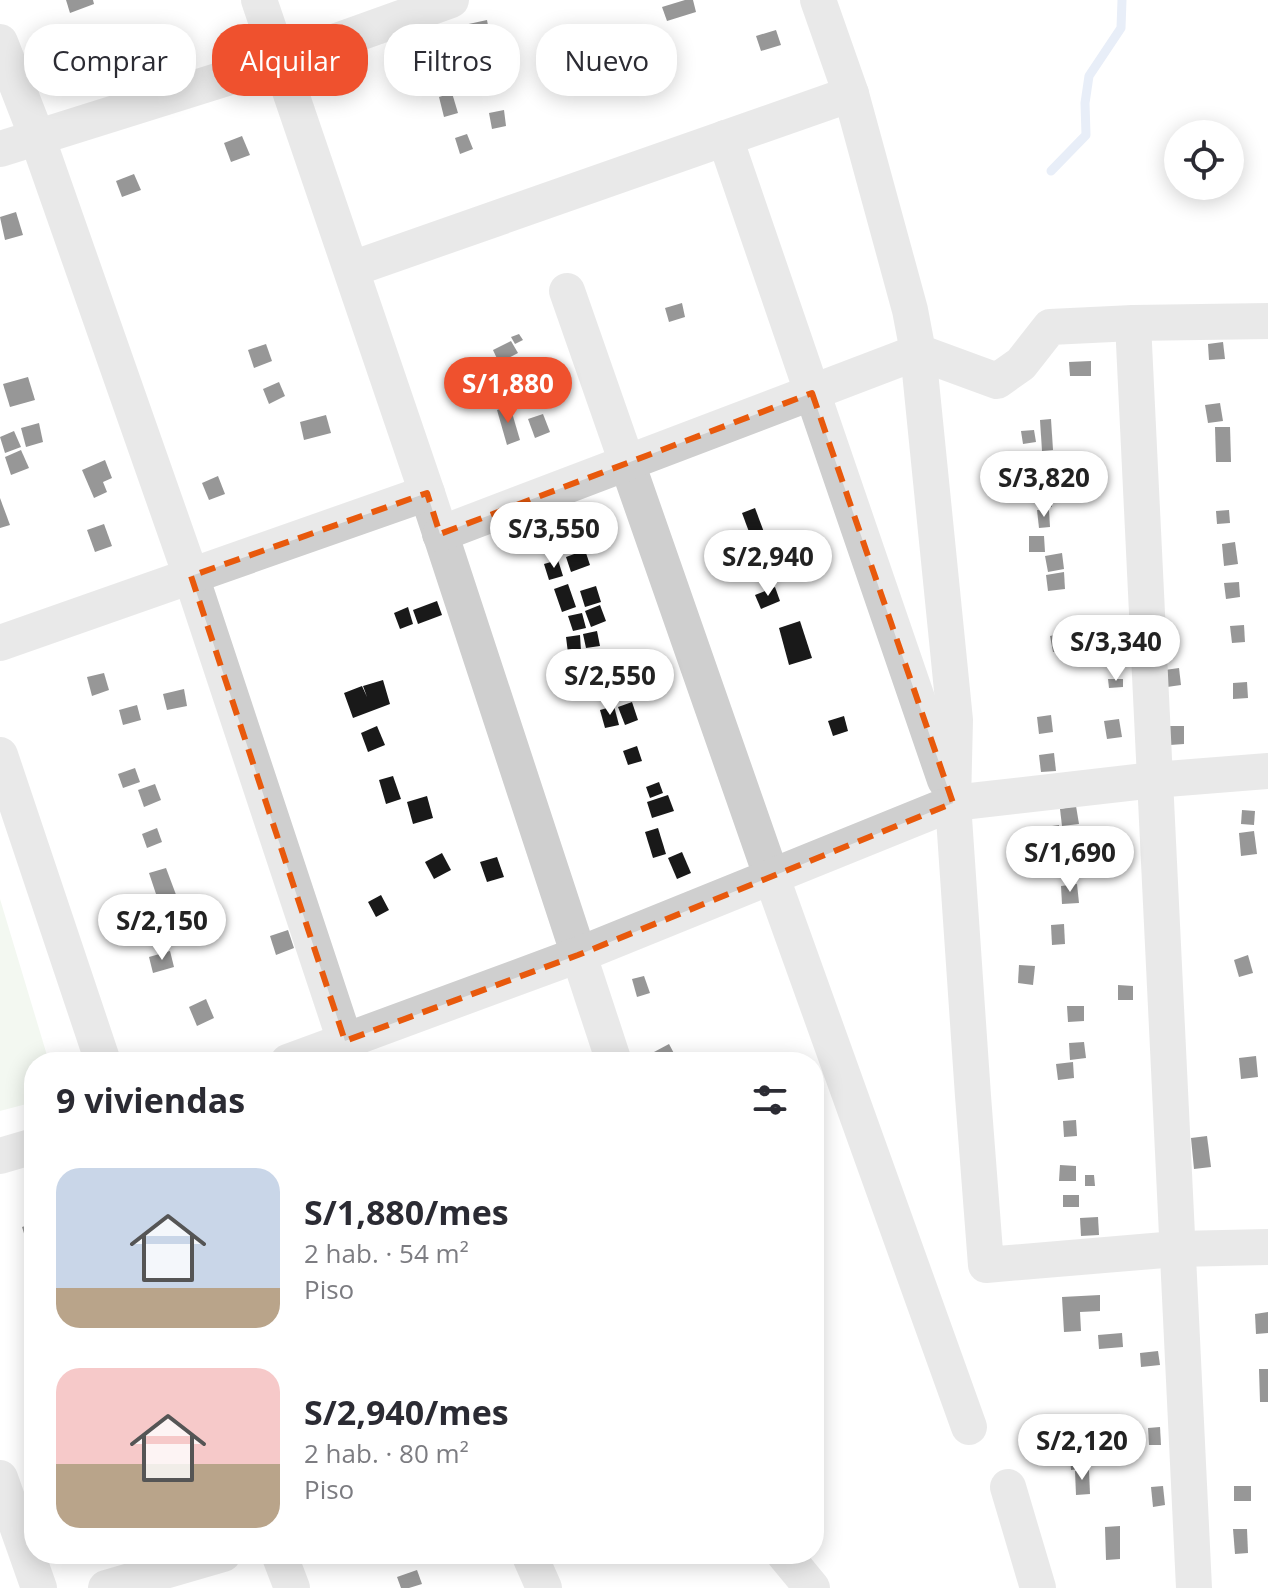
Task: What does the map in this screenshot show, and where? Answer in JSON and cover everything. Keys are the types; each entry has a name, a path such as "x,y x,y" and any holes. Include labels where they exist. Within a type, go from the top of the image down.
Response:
{"street":[{"path":"259,0 268,24"},
{"path":"368,30 451,0"},
{"path":"818,0 851,94 910,310 918,352 955,720 953,803 986,1265 1176,1249 1268,1247"},
{"path":"0,42 37,137 191,576 349,1052 953,803 1154,780 1268,771"},
{"path":"0,149 212,82"},
{"path":"352,269 851,94"},
{"path":"293,96 611,1052"},
{"path":"725,138 953,803"},
{"path":"567,291 772,878 969,1427"},
{"path":"440,534 918,352 997,381 1021,364 1050,327 1268,321"},
{"path":"1133,323 1194,1588"},
{"path":"0,643 427,493"},
{"path":"0,755 100,1052"},
{"path":"0,1156 24,1149"},
{"path":"0,1478 24,1546"},
{"path":"1008,1487 1038,1588"},
{"path":"30,1564 39,1588"},
{"path":"106,1588 189,1564"},
{"path":"283,1564 292,1588"},
{"path":"533,1564 544,1588"},
{"path":"792,1564 812,1588"}],"highlighted area":[{"path":"812,393 953,803 578,955 345,1041 191,576 427,493 440,534"}],"green space":[{"path":"0,899 46,1052 24,1052 24,1105 0,1111"}],"building":[{"path":"66,0 93,0 94,4 70,13"},
{"path":"693,0 696,12 667,21 662,7"},
{"path":"776,30 781,45 761,51 756,36"},
{"path":"453,96 458,113 444,117 439,97"},
{"path":"504,110 506,126 492,129 489,113"},
{"path":"467,134 473,149 460,154 455,138"},
{"path":"242,136 250,155 231,162 224,143"},
{"path":"134,174 141,190 122,197 116,181"},
{"path":"16,212 23,235 5,240 0,217"},
{"path":"682,303 685,317 669,322 665,308"},
{"path":"519,334 523,340 515,344 511,337"},
{"path":"511,341 518,353 499,363 493,350"},
{"path":"1223,342 1225,359 1209,360 1208,344"},
{"path":"266,344 272,361 254,368 248,350"},
{"path":"1091,361 1091,376 1070,376 1069,362"},
{"path":"28,377 35,400 10,407 3,384"},
{"path":"279,382 285,396 269,404 263,389"},
{"path":"1220,403 1223,421 1208,423 1205,405"},
{"path":"510,406 520,440 507,445 497,410"},
{"path":"543,414 550,432 535,438 528,419"},
{"path":"326,415 331,433 304,440 300,422"},
{"path":"1051,419 1053,450 1042,451 1040,420"},
{"path":"39,423 43,442 26,447 21,428"},
{"path":"1215,427 1230,427 1231,462 1216,462"},
{"path":"1034,430 1036,442 1023,444 1021,431"},
{"path":"14,431 21,447 5,453 0,437"},
{"path":"21,450 29,468 11,475 5,457"},
{"path":"1038,457 1040,474 1025,475 1025,458"},
{"path":"105,460 112,478 103,482 107,492 94,498 82,470"},
{"path":"218,476 225,494 209,500 202,483"},
{"path":"1056,484 1057,498 1041,500 1039,486"},
{"path":"0,498 10,525 0,528"},
{"path":"541,502 549,524 534,529 527,508"},
{"path":"1052,502 1052,507 1038,508 1038,503"},
{"path":"755,508 768,543 755,548 742,513"},
{"path":"1037,510 1049,510 1050,527 1039,528"},
{"path":"1229,510 1230,523 1217,524 1216,511"},
{"path":"570,515 574,529 561,533 557,520"},
{"path":"104,524 112,546 95,552 87,530"},
{"path":"1029,536 1044,536 1045,552 1029,552"},
{"path":"1235,542 1238,564 1224,566 1222,544"},
{"path":"585,550 590,565 571,572 566,557"},
{"path":"1062,553 1064,569 1048,572 1045,556"},
{"path":"558,560 563,576 549,580 544,564"},
{"path":"1064,572 1065,589 1048,591 1046,575"},
{"path":"1239,582 1240,597 1226,599 1224,583"},
{"path":"568,584 576,607 562,612 554,589"},
{"path":"596,586 601,602 585,607 580,591"},
{"path":"775,587 780,601 761,609 755,595"},
{"path":"437,601 442,615 418,624 413,610"},
{"path":"600,605 606,621 591,627 585,611"},
{"path":"408,607 413,624 400,629 394,613"},
{"path":"582,613 586,628 573,631 568,616"},
{"path":"800,621 812,658 789,665 779,628"},
{"path":"1244,625 1245,642 1232,643 1230,626"},
{"path":"597,631 600,646 586,648 583,634"},
{"path":"1064,633 1067,650 1053,652 1050,636"},
{"path":"580,635 581,651 568,653 566,637"},
{"path":"594,650 602,671 587,675 579,654"},
{"path":"1179,668 1181,685 1167,687 1165,670"},
{"path":"104,673 109,690 92,696 87,677"},
{"path":"1108,679 1123,679 1123,687 1109,688"},
{"path":"383,680 390,704 353,718 344,693 362,686 367,697 363,686"},
{"path":"1247,682 1248,698 1233,699 1233,683"},
{"path":"184,689 187,706 167,710 163,694"},
{"path":"632,702 638,720 625,725 618,707"},
{"path":"137,705 141,720 123,725 119,710"},
{"path":"614,706 619,725 605,728 600,710"},
{"path":"1051,715 1053,732 1039,734 1037,717"},
{"path":"844,716 848,731 833,736 828,721"},
{"path":"1119,719 1122,737 1107,739 1104,721"},
{"path":"377,726 385,745 368,752 361,733"},
{"path":"1169,726 1184,726 1184,744 1170,745"},
{"path":"637,746 642,761 628,765 623,751"},
{"path":"1054,753 1056,771 1041,772 1039,755"},
{"path":"135,768 140,782 123,788 118,774"},
{"path":"393,776 401,799 386,804 379,780"},
{"path":"659,782 663,793 650,798 646,787"},
{"path":"155,784 161,800 144,807 138,790"},
{"path":"668,795 674,811 652,818 647,802"},
{"path":"427,796 433,818 413,824 407,802"},
{"path":"1076,806 1079,824 1062,826 1060,809"},
{"path":"1242,810 1255,811 1254,825 1241,824"},
{"path":"1059,825 1060,839 1046,840 1045,827"},
{"path":"157,828 162,842 147,848 142,834"},
{"path":"658,828 666,854 653,858 645,832"},
{"path":"1254,831 1257,854 1241,856 1239,833"},
{"path":"1058,842 1060,859 1046,860 1045,843"},
{"path":"682,852 691,873 677,879 668,858"},
{"path":"442,853 451,870 434,879 425,862"},
{"path":"497,857 504,877 487,882 480,862"},
{"path":"166,868 178,900 160,906 149,873"},
{"path":"1077,884 1079,903 1062,904 1061,886"},
{"path":"381,895 389,910 376,917 368,902"},
{"path":"1064,924 1065,944 1052,945 1051,925"},
{"path":"288,930 294,948 276,955 270,936"},
{"path":"170,951 174,967 153,973 149,957"},
{"path":"1248,955 1253,973 1239,977 1234,960"},
{"path":"1019,965 1035,966 1033,985 1018,983"},
{"path":"644,976 650,993 637,997 632,979"},
{"path":"1118,985 1133,986 1133,1000 1118,1000"},
{"path":"206,999 214,1018 197,1026 189,1007"},
{"path":"1067,1006 1084,1006 1084,1021 1068,1022"},
{"path":"1084,1042 1086,1058 1070,1060 1069,1043"},
{"path":"669,1044 673,1052 654,1052"},
{"path":"1256,1056 1258,1077 1241,1079 1239,1058"},
{"path":"1073,1062 1074,1078 1058,1080 1056,1064"},
{"path":"1076,1120 1077,1136 1064,1137 1063,1121"},
{"path":"1207,1136 1211,1167 1194,1169 1191,1138"},
{"path":"1060,1165 1076,1166 1076,1181 1059,1181"},
{"path":"1085,1175 1094,1175 1095,1186 1085,1186"},
{"path":"1063,1195 1079,1195 1079,1207 1063,1207"},
{"path":"1098,1217 1099,1235 1081,1236 1080,1218"},
{"path":"1100,1295 1100,1311 1080,1312 1081,1331 1064,1332 1062,1297"},
{"path":"1268,1312 1268,1333 1256,1334 1255,1314"},
{"path":"1122,1333 1123,1347 1099,1349 1098,1335"},
{"path":"1158,1351 1160,1365 1141,1367 1140,1353"},
{"path":"1259,1369 1268,1369 1268,1402 1260,1402"},
{"path":"1085,1416 1086,1432 1070,1433 1070,1417"},
{"path":"1160,1427 1161,1445 1149,1445 1148,1428"},
{"path":"1086,1433 1089,1468 1071,1470 1068,1434"},
{"path":"1089,1470 1090,1494 1076,1495 1075,1471"},
{"path":"1163,1486 1165,1505 1153,1507 1151,1487"},
{"path":"1234,1486 1251,1486 1251,1501 1234,1501"},
{"path":"1120,1526 1120,1559 1106,1560 1105,1527"},
{"path":"1233,1529 1247,1529 1248,1553 1235,1554"},
{"path":"417,1570 422,1584 401,1588 397,1577"}],"waterway":[{"path":"1051,171 1086,135 1085,103 1089,76 1121,28 1122,0"}]}
